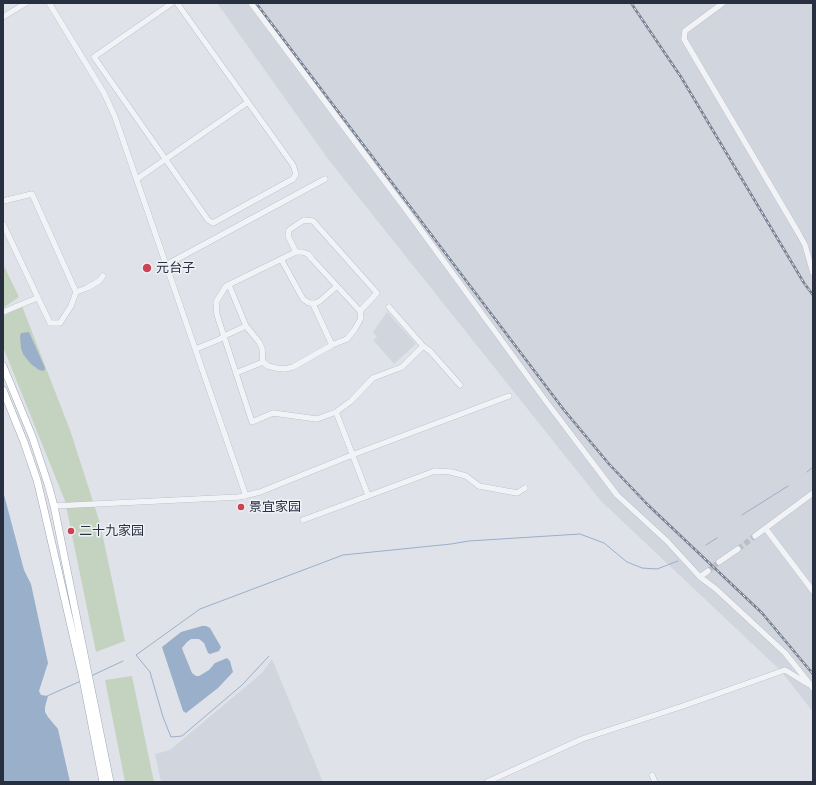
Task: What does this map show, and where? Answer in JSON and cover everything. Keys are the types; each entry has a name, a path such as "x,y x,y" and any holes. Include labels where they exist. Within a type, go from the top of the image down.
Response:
{"main road":[{"path":"3,366 32,436 54,506 103,782"},
{"path":"3,390 24,442 37,480 85,674"},
{"path":"87,687 110,782"}],"street":[{"path":"3,17 26,3"},
{"path":"49,3 104,93 115,117 246,496"},
{"path":"172,3 94,56 208,220 213,223 293,179 296,174 293,165 177,3"},
{"path":"251,3 412,218 545,400 617,494 667,541 700,577 716,589 785,653 812,687"},
{"path":"723,3 685,31 684,39 799,234 805,245 813,273"},
{"path":"137,179 248,102"},
{"path":"166,265 325,178"},
{"path":"3,201 32,194 76,292 71,306 60,323 50,323 3,224"},
{"path":"296,252 288,236 288,230 304,220 313,221 377,293 360,311"},
{"path":"229,285 246,326 260,342 263,362 268,366 276,368 284,369 293,367 332,345 347,339 361,318 360,311 308,254 302,252 296,252 281,259 229,285 222,292 216,302 217,315 252,422 273,413 316,419 336,412 352,401 373,378 402,366 423,346"},
{"path":"281,259 303,299 312,304 332,345"},
{"path":"76,292 99,281 103,276"},
{"path":"312,304 320,302 337,286"},
{"path":"3,312 37,298"},
{"path":"389,307 460,385"},
{"path":"196,349 246,326"},
{"path":"236,373 263,362"},
{"path":"54,506 239,498 260,492 352,455 509,396"},
{"path":"336,412 368,495"},
{"path":"303,520 435,471 451,472 466,476 480,486 516,492 525,488"},
{"path":"755,536 813,493"},
{"path":"766,529 813,591"},
{"path":"719,562 738,549"},
{"path":"700,577 708,571"},
{"path":"487,782 582,739 683,706 785,670 812,687"},
{"path":"652,775 656,782"}],"shaded area":[{"path":"217,3 813,3 813,712 781,671 601,501 328,159"},
{"path":"387,312 416,344 394,364 373,340 377,337 373,332"},
{"path":"272,659 323,782 161,782 155,754 170,750 262,673"}],"green space":[{"path":"3,264 19,297 3,308"},
{"path":"22,306 70,430 100,523 125,641 96,652 65,501 3,347 3,316"},
{"path":"132,676 154,782 125,782 105,680"}],"water":[{"path":"29,332 45,368 44,371 39,370 31,364 23,354 20,336 21,333"},
{"path":"3,491 24,570 31,584 48,663 39,691 41,695 48,696 45,712 58,729 70,782 3,782"},
{"path":"202,626 210,628 221,647 219,651 210,654 208,653 204,643 199,639 191,639 187,642 182,648 192,673 199,676 209,670 215,663 227,658 230,661 233,672 218,688 186,713 183,711 162,647 181,632"}],"waterway":[{"path":"807,472 813,467"},
{"path":"742,515 788,486"},
{"path":"269,656 242,685 182,736 171,737 163,717 150,672 136,655 200,609 343,555 469,541 580,534 604,543 627,562 642,568 657,569 678,561"},
{"path":"706,545 717,538"},
{"path":"91,676 123,661"},
{"path":"47,696 81,681"}],"tunnel":[{"path":"738,549 755,536"},
{"path":"708,571 719,562"}],"railway":[{"path":"256,3 564,410 609,464 648,505 762,613 813,674"},
{"path":"631,3 681,77 804,283 813,295"}],"place":[{"name":"元台子","path":"147,268"},
{"name":"景宜家园","path":"241,507"},
{"name":"二十九家园","path":"71,531"}]}
